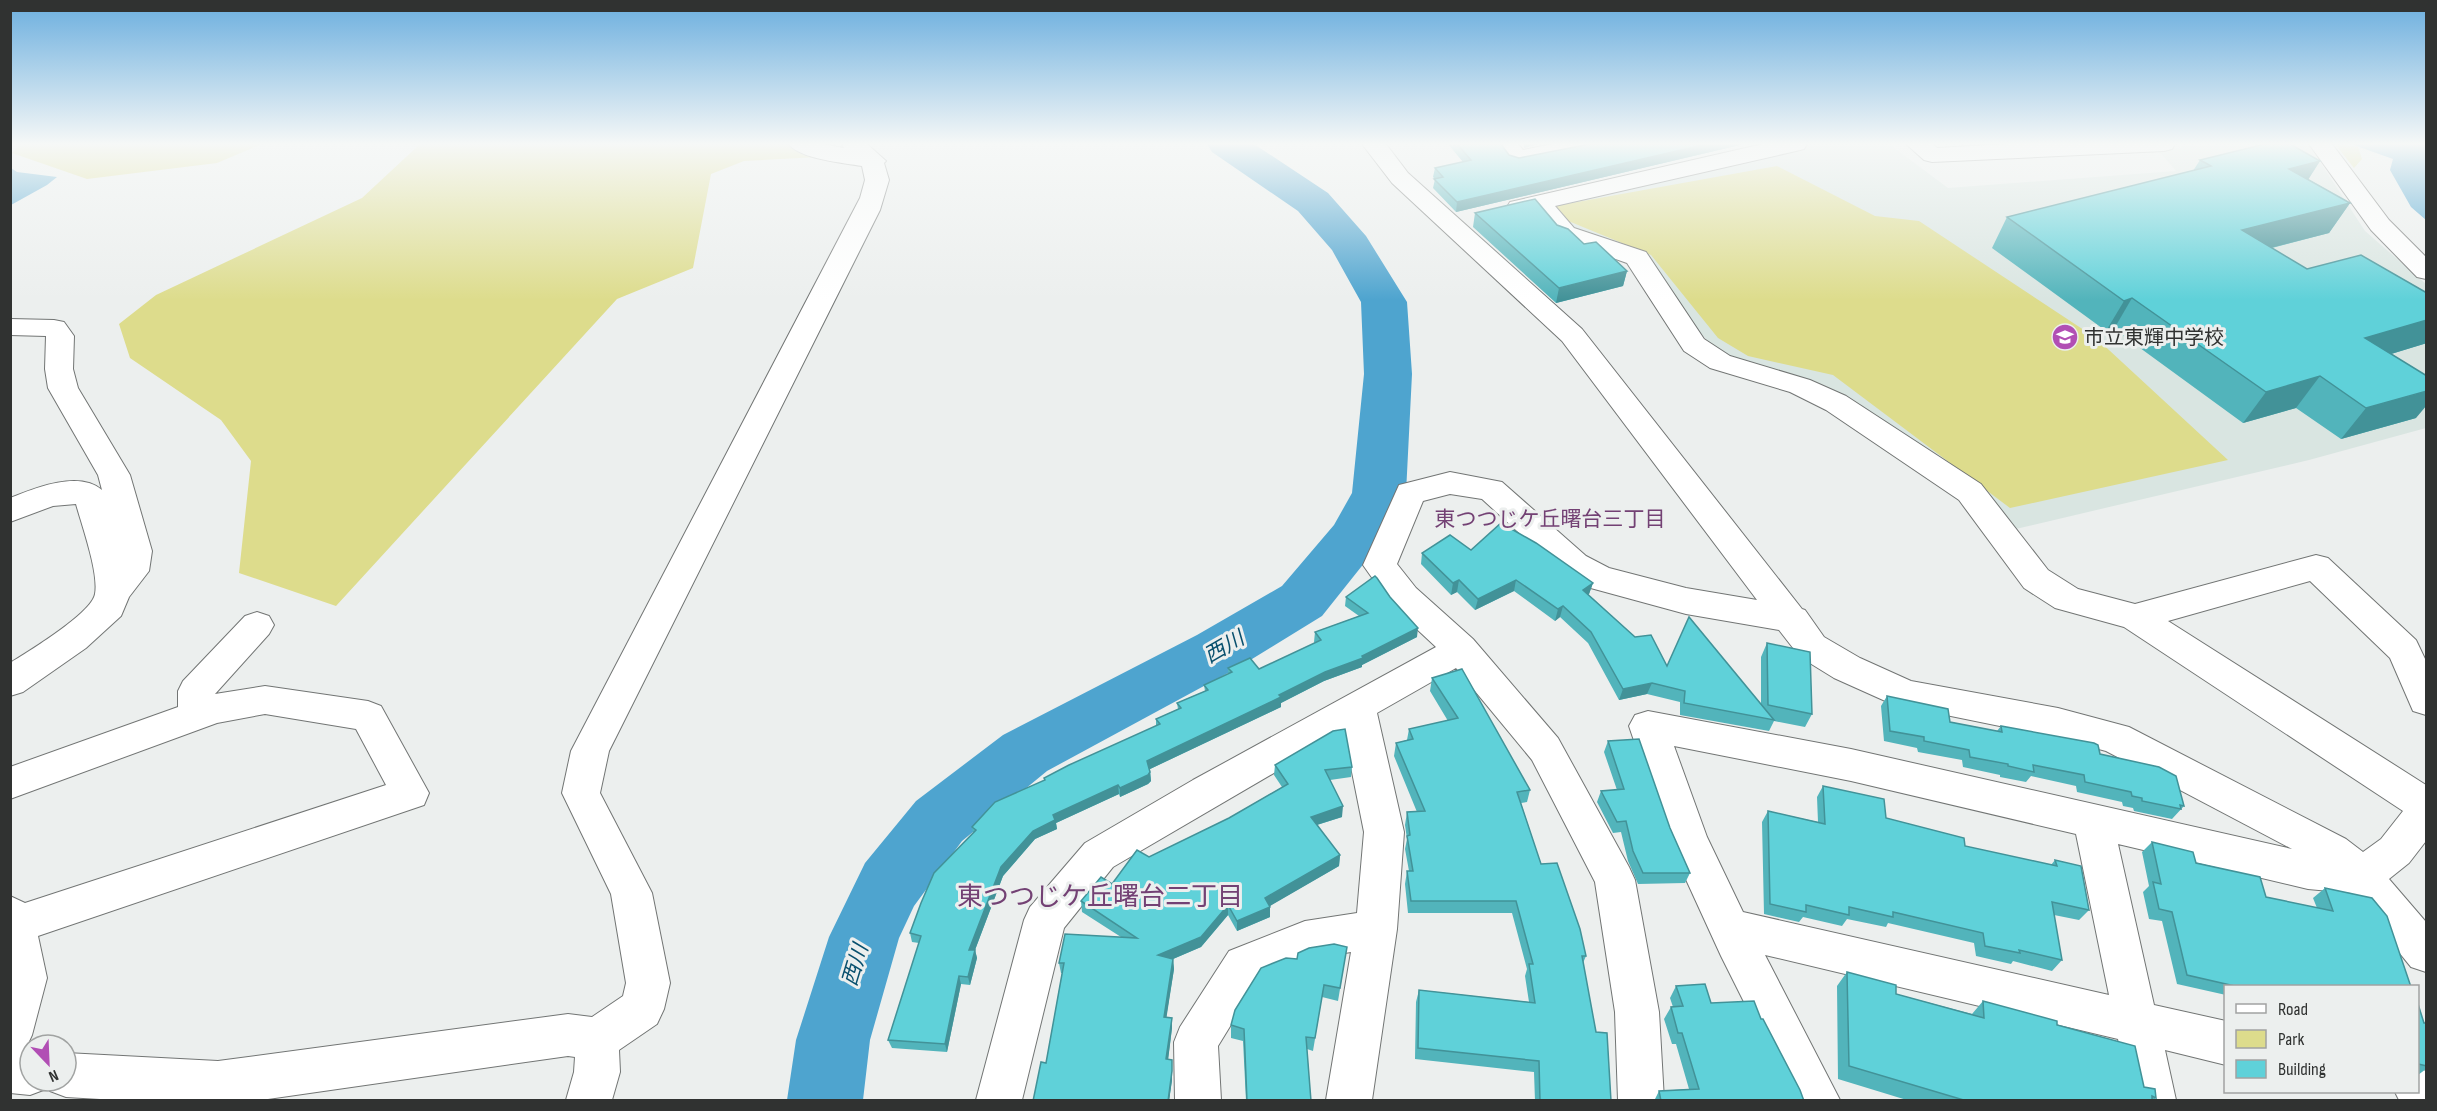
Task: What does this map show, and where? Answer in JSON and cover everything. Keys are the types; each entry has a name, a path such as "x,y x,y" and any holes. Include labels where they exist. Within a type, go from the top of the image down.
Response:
{"street":[{"path":"78,1076 218,1084 568,1035 597,1039 642,1009 648,983 631,893 581,793 590,751 868,210 873,196"},
{"path":"1432,196 1472,218 1572,335 1793,619 1812,647 1847,668 1905,694 2058,723 2116,738 2332,851 2361,876 2427,952"},
{"path":"1472,218 1570,196"},
{"path":"2358,196 2380,225 2427,270"},
{"path":"1539,203 1565,233 1637,258 1694,345 1720,362 1800,387 1836,403 1970,492 2036,579 2067,599 2135,617 2427,805"},
{"path":"10,327 54,328 60,336 59,369 63,388 114,475 136,551 132,571 113,592"},
{"path":"1641,1101 1637,1012 1615,880 1545,749 1461,649 1404,597 1380,565 1410,493 1450,483 1491,490 1574,564 1599,579 1686,602 1793,619"},
{"path":"10,511 44,497 74,490 90,495 108,562 113,592 109,608 74,639 10,682"},
{"path":"2135,617 2316,567 2404,650 2427,701"},
{"path":"196,716 196,691 257,625"},
{"path":"999,1101 1045,920 1099,855 1207,791 1461,649"},
{"path":"10,783 214,709 265,700 368,716 410,793 13,920 25,978 15,1064"},
{"path":"1349,1101 1376,929 1384,832 1358,708"},
{"path":"1817,1101 1687,838 1648,726 1851,765 2308,871 2361,876 2395,850 2427,812"},
{"path":"2092,821 2153,1101"},
{"path":"1730,928 2224,1043"},
{"path":"1198,1101 1196,1042 1244,965 1305,940 1376,929"},
{"path":"589,1101 597,1072 597,1039"}],"shaded area":[{"name":"市立東輝中学校","path":"1556,196 2342,196 2365,231 2426,284 2426,428 2309,460 2003,532 1977,497 1826,386 1750,365 1713,347 1696,328 1642,254 1562,224 1546,198"}],"green space":[{"path":"364,196 707,196 693,268 617,299 336,606 239,573 251,461 221,420 130,358 119,324 156,295"},
{"path":"1611,196 1835,196 1875,216 1919,221 2096,338 2228,460 2010,508 1833,375 1748,356 1718,338 1651,255 1561,218 1555,206"}],"water":[{"path":"11,196 27,196 11,205"},
{"path":"2405,196 2426,196 2426,220 2411,207"}],"building":[{"path":"1451,196 1484,196 1457,202"},
{"path":"2092,196 2337,196 2350,203 2242,230 2307,269 2361,255 2427,293 2427,320 2365,338 2427,376 2427,391 2366,408 2320,376 2266,392 2132,298 2124,301 2007,217"},
{"path":"1535,199 1557,225 1568,229 1584,244 1596,242 1627,271 1559,288 1475,213"},
{"path":"1501,523 1536,543 1593,583 1583,590 1635,637 1651,635 1667,666 1689,617 1774,720 1684,703 1685,691 1652,683 1623,689 1591,632 1563,606 1558,609 1516,580 1478,599 1459,580 1453,583 1422,553 1450,535 1471,550"},
{"path":"1375,576 1390,597 1418,628 1362,656 1363,658 1325,672 1279,695 1281,697 1147,761 1150,772 1148,775 1120,788 1118,785 1053,815 1055,820 1033,831 1001,867 969,950 975,950 968,977 959,976 945,1044 888,1040 921,936 910,933 934,873 976,830 972,827 995,802 1045,780 1044,778 1069,765 1160,724 1156,719 1181,708 1177,703 1208,690 1204,685 1232,672 1228,668 1250,658 1259,669 1321,640 1315,632 1368,613 1346,597"},
{"path":"1767,643 1810,652 1812,714 1768,705"},
{"path":"1462,669 1530,790 1517,792 1541,864 1557,863 1580,929 1586,956 1582,956 1596,1032 1607,1033 1611,1101 1540,1101 1539,1061 1418,1048 1419,990 1535,1003 1529,964 1533,964 1516,901 1411,901 1407,871 1413,871 1407,836 1410,835 1407,812 1425,811 1396,743 1413,739 1409,729 1458,718 1432,678"},
{"path":"1887,696 1948,709 1950,722 2002,732 2001,726 2094,743 2098,745 2100,754 2159,767 2176,776 2184,806 2180,805 2181,809 2142,801 2142,798 2132,796 2131,792 2085,782 2084,775 2033,765 2034,772 2008,766 2008,764 1970,757 1969,750 1924,741 1924,737 1890,731"},
{"path":"1345,729 1352,767 1325,770 1343,806 1311,817 1340,855 1265,898 1270,907 1237,921 1228,905 1201,937 1158,955 1173,959 1164,1017 1172,1018 1166,1059 1172,1060 1168,1101 1033,1101 1041,1062 1046,1063 1064,963 1059,963 1065,934 1137,938 1081,901 1101,877 1112,884 1137,850 1149,857 1229,818 1288,784 1275,765 1333,731"},
{"path":"1639,739 1670,828 1690,873 1643,873 1633,851 1626,821 1617,822 1601,791 1624,789 1608,741"},
{"path":"1823,786 1884,799 1886,818 1964,838 1965,846 2057,866 2055,860 2081,866 2089,910 2052,902 2062,960 2019,950 2020,953 1985,946 1983,933 1893,912 1893,917 1849,907 1849,915 1806,905 1806,912 1770,904 1768,811 1825,824"},
{"path":"2152,842 2193,852 2196,863 2260,877 2266,897 2333,911 2325,888 2372,898 2387,916 2410,985 2230,985 2187,975 2172,912 2159,909 2153,882 2161,884"},
{"path":"1334,944 1347,947 1340,988 1324,985 1315,1038 1306,1037 1311,1101 1247,1101 1244,1029 1231,1025 1235,1010 1261,968 1286,958 1297,959 1298,953 1309,948"},
{"path":"1847,972 1896,985 1896,994 1984,1018 1983,1001 2057,1021 2057,1025 2135,1046 2144,1087 2155,1089 2156,1098 2152,1096 2152,1101 1967,1101 1849,1066"},
{"path":"1705,984 1711,1003 1754,1001 1804,1101 1661,1101 1659,1091 1699,1089 1682,1033 1678,1033 1671,1007 1683,1006 1676,986"},
{"path":"2419,1007 2424,1023 2427,1023 2427,1066 2419,1064"}],"waterway":[{"name":"西川","path":"825,1100 833,1040 864,937 889,885 939,821 1025,753 1218,651 1302,601 1354,538 1379,493 1388,374 1384,302 1351,245 1313,202 1304,196"}],"place":[{"name":"市立東輝中学校","path":"2065,337"}],"district":[{"name":"東つつじケ丘曙台三丁目","path":"1550,519"},
{"name":"東つつじケ丘曙台二丁目","path":"1100,896"}]}
